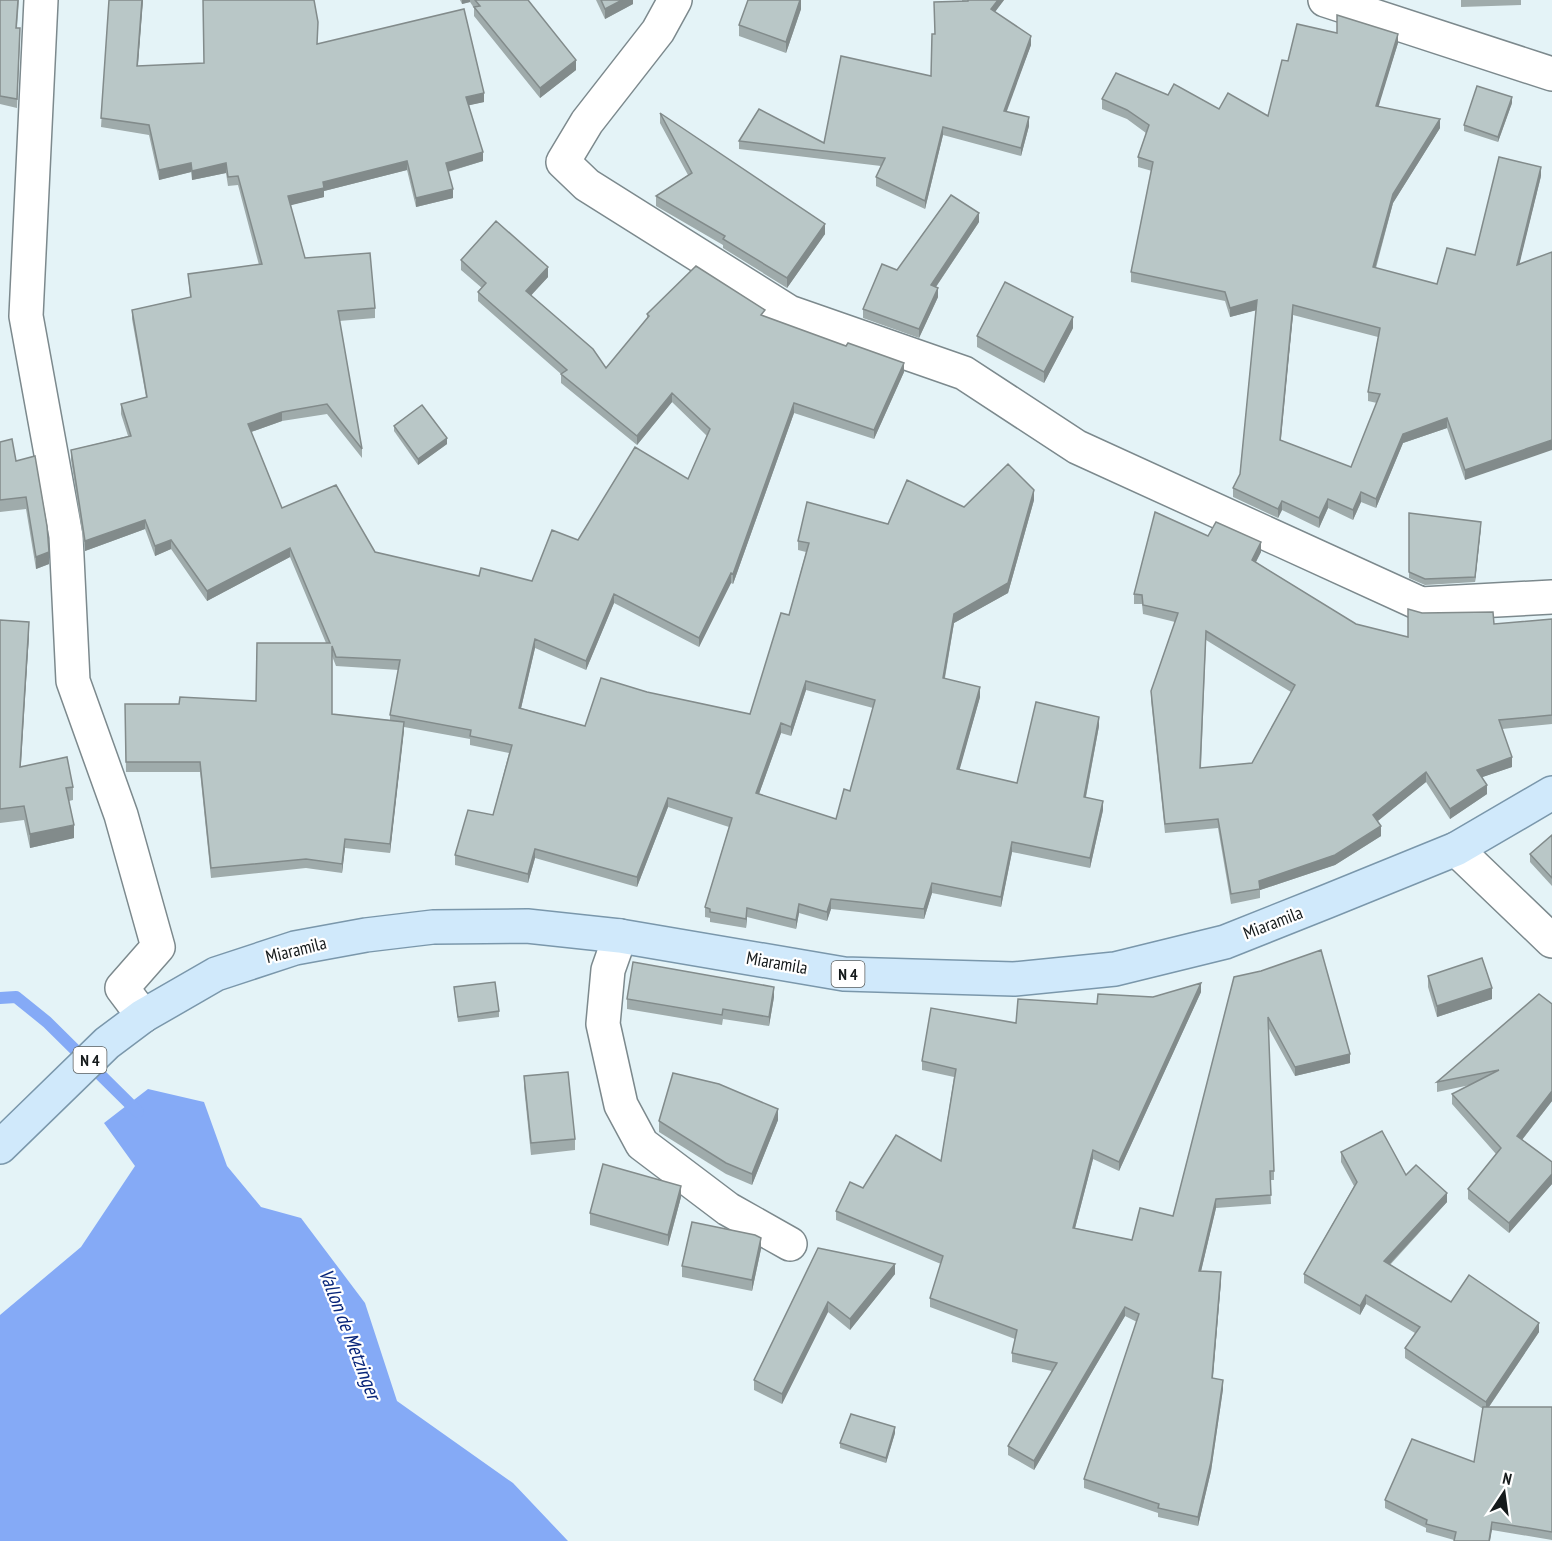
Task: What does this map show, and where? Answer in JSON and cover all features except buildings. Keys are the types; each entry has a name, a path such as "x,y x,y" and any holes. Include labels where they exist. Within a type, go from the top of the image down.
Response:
{"main road":[{"name":"Miaramila","path":"137,1021 216,974 295,948 366,935 433,927 527,926 620,936 844,974 1014,980 1115,969 1225,942 1456,849 1552,793"},
{"name":"N 4","path":"0,1147 53,1098 107,1043 137,1021"}],"street":[{"path":"41,0 26,315 66,536 73,681 121,814 158,947 122,988 137,1021"},
{"path":"675,0 658,31 587,122 562,162 587,185 789,312 964,373 1077,447 1421,604 1552,597"},
{"path":"1325,0 1552,74"},
{"path":"1456,849 1552,941"},
{"path":"620,936 608,970 603,1024 621,1105 642,1144 728,1209 790,1244"}],"water":[{"path":"148,1089 204,1102 227,1166 261,1207 301,1218 365,1303 397,1401 513,1483 568,1541 0,1541 0,1315 81,1247 135,1166 104,1123"}],"waterway":[{"name":"Vallon de Metzinger","path":"0,998 16,997 47,1022 138,1112"}]}
